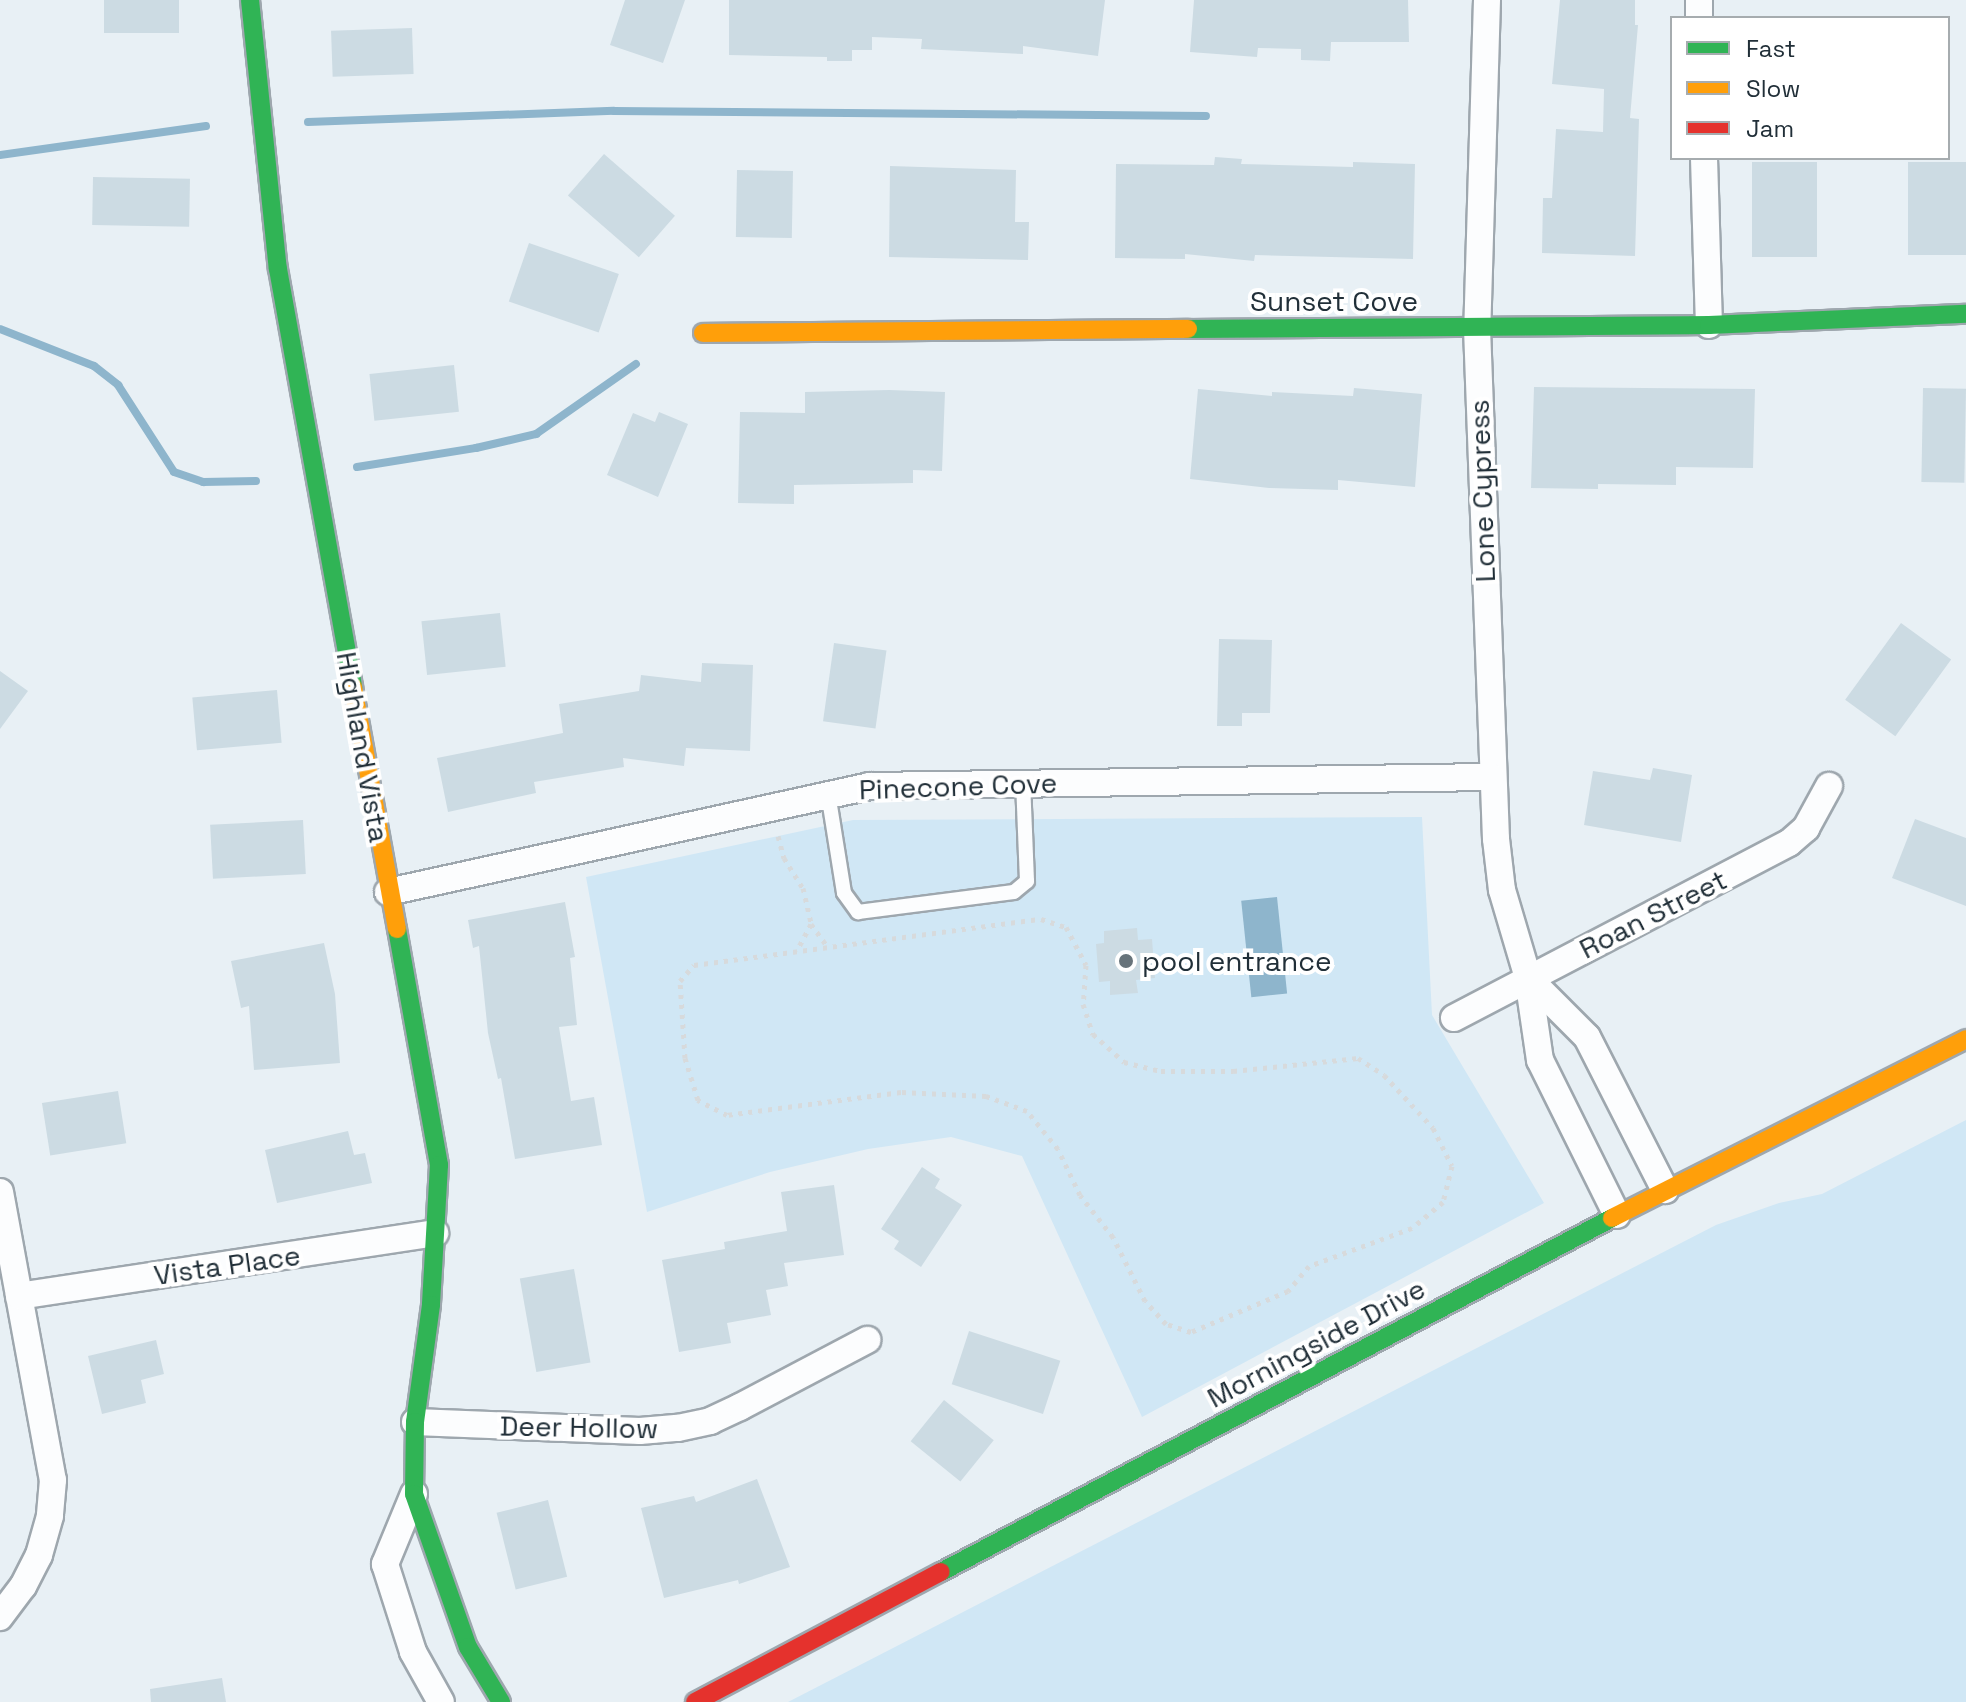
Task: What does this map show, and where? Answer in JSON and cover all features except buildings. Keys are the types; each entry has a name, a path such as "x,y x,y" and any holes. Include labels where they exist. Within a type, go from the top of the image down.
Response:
{"street":[{"name":"Highland Vista","path":"250,0 278,269 439,1165 431,1305 415,1422 414,1494 468,1647 501,1702"},
{"name":"Lone Cypress","path":"1487,0 1477,328 1491,777 1502,890 1528,978 1540,1060 1617,1215"},
{"path":"1704,160 1709,325"},
{"name":"Sunset Cove","path":"703,333 1709,325 1966,314"},
{"name":"Pinecone Cove","path":"388,892 828,793 902,784 1491,777"},
{"name":"Roan Street","path":"1454,1018 1789,843 1806,828 1829,786"},
{"name":"Lone Cypress","path":"1528,978 1587,1037 1665,1190"},
{"name":"Morningside Drive","path":"695,1702 1617,1215 1966,1039"},
{"path":"0,1192 53,1480 50,1516 39,1555 23,1586 0,1617"},
{"name":"Vista Place","path":"19,1296 435,1233"},
{"name":"Deer Hollow","path":"415,1422 640,1431 678,1428 710,1421 867,1340"},
{"name":"Highland Vista","path":"414,1494 385,1564 413,1652 441,1702"}],"lane":[{"path":"828,793 844,893 858,912 1014,892 1027,881 1023,783"}],"path":[{"path":"778,836 784,858 803,888 811,924 827,946"},
{"path":"1041,919 1066,927 1086,965 1083,1004 1093,1034 1124,1062 1161,1071 1233,1071 1358,1058 1384,1075 1433,1128 1452,1166 1443,1202 1412,1228 1309,1266 1288,1291 1191,1332 1166,1324 1145,1301 1113,1237 1080,1195 1058,1149 1027,1111 986,1096 901,1092 727,1115 698,1100 685,1058 680,981 694,965 827,946 1041,919"},
{"path":"796,951 811,924"}],"shaded area":[{"path":"1422,817 1432,1015 1544,1203 1142,1417 1022,1156 951,1137 868,1149 770,1172 647,1212 586,877 853,820"},
{"path":"1966,1120 1966,1702 788,1702 1716,1225 1779,1203 1822,1194"}],"water":[{"path":"1277,897 1287,993 1251,997 1241,901"}],"waterway":[{"path":"308,122 614,111 1206,116"},
{"path":"0,155 206,126"},
{"path":"0,329 94,366 118,385 174,472 203,482 256,481"},
{"path":"357,467 476,448 536,434 636,364"}],"traffic: fast":[{"path":"250,0 278,269 353,687"},
{"path":"1188,329 1709,325 1966,314"},
{"path":"397,929 439,1165 431,1305 415,1422 414,1494 468,1647 501,1702"},
{"path":"941,1572 1612,1218"}],"traffic: slow":[{"path":"703,333 1188,329"},
{"path":"353,687 397,929"},
{"path":"1612,1218 1966,1039"}],"traffic: jam":[{"path":"695,1702 941,1572"}],"place":[{"name":"pool entrance","path":"1126,961"}]}
